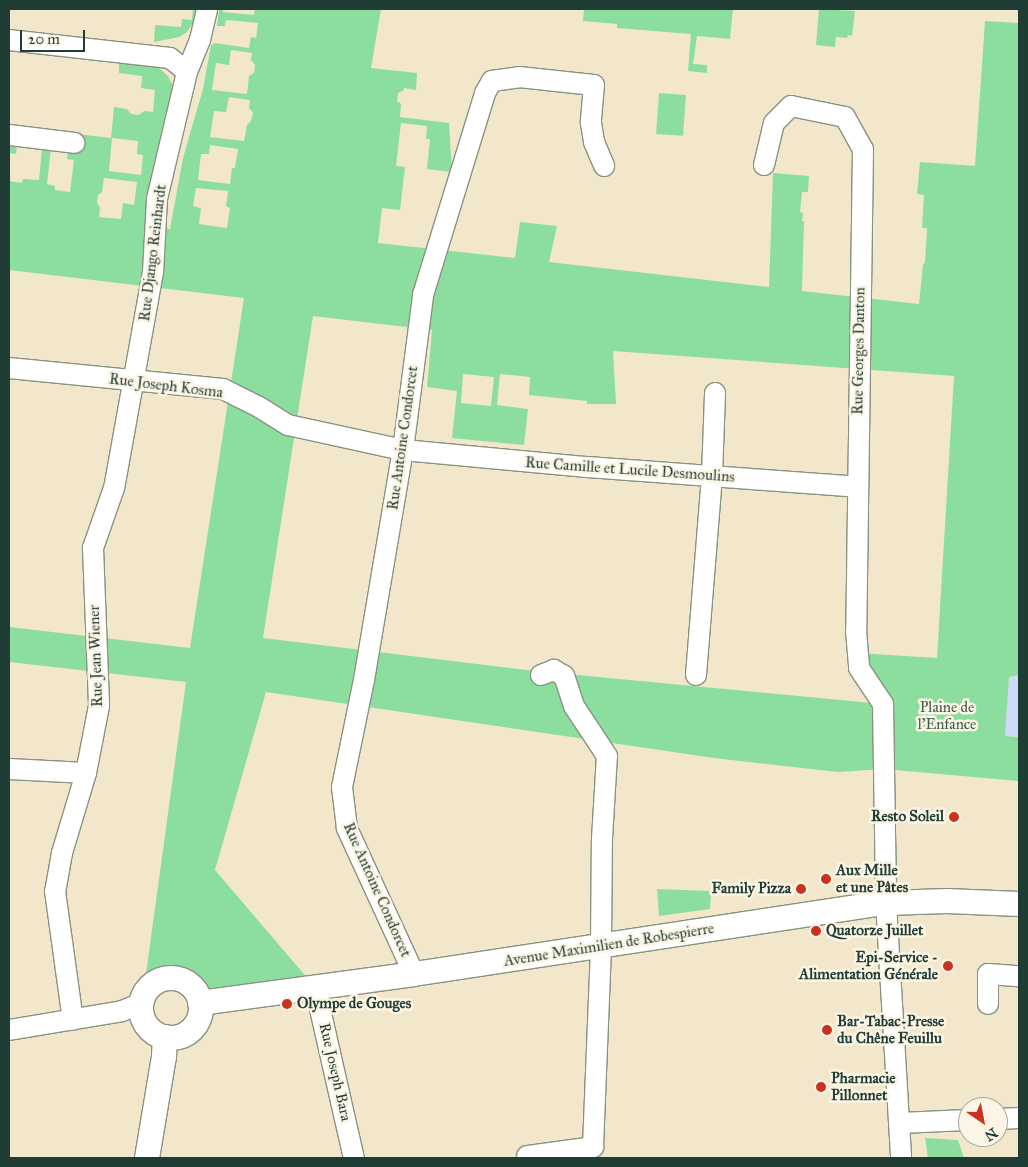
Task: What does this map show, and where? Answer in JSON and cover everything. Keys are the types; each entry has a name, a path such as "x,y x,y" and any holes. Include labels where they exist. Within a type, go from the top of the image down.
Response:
{"street":[{"name":"Rue Django Reinhardt","path":"135,381 153,272 158,199 187,72 200,40 207,9"},
{"path":"9,40 170,58 187,72"},
{"name":"Rue Antoine Condorcet","path":"414,974 347,828 342,787 363,690 404,450 423,295 484,93 492,81 519,77 594,85 591,123 594,142 604,166"},
{"name":"Rue Georges Danton","path":"764,165 774,123 791,106 845,117 863,149 856,487 856,631 859,668 883,704 886,903"},
{"path":"9,135 75,143"},
{"name":"Rue Joseph Kosma","path":"9,368 223,389 259,407 288,425 404,450"},
{"name":"Rue Jean Wiener","path":"73,1020 55,891 62,853 86,773 99,706 93,548 114,488 124,429 135,381"},
{"path":"696,675 712,476 715,393"},
{"name":"Rue Camille et Lucile Desmoulins","path":"404,450 586,468 856,487"},
{"path":"527,1156 593,1147 601,945 602,840 607,756 574,706 564,676 554,670 541,675"},
{"path":"9,769 86,773"},
{"name":"Avenue Maximilien de Robespierre","path":"200,1003 414,974 886,903 947,901 1019,904"},
{"path":"886,903 901,1158"},
{"path":"988,1004 988,974 1019,976"},
{"path":"174,978 188,984 198,995 200,1003 197,1022 191,1030 174,1038 165,1037 149,1028 142,1012 142,1003 148,989 156,982 174,978"},
{"name":"Rue Joseph Bara","path":"316,987 354,1158"},
{"path":"9,1030 122,1012 142,1003"},
{"path":"147,1158 164,1056 165,1037"},
{"path":"899,1123 958,1120"}],"shaded area":[{"path":"1019,675 1019,737 1005,736 1009,677"}],"green space":[{"path":"193,9 202,9 187,32 179,37 154,42 155,25 181,27 182,19 192,20"},
{"name":"Plaine de l'Enfance","path":"219,9 223,9 223,12 254,15 255,9 381,9 371,68 417,73 416,90 404,88 403,91 398,93 397,101 401,104 400,117 449,123 452,172 427,169 430,139 426,139 427,126 401,123 396,166 405,167 400,210 382,208 378,243 515,258 520,222 557,226 549,262 769,287 773,173 809,176 808,192 802,192 800,212 803,213 802,221 804,221 802,291 919,304 923,264 925,263 927,228 922,228 924,195 917,194 920,162 975,166 985,21 1019,23 1019,675 1009,677 1005,736 1019,737 1019,781 884,769 838,772 714,758 266,692 215,870 315,987 198,995 182,980 166,979 156,982 148,989 142,1003 186,682 9,662 9,627 190,648 244,298 9,270 9,181 22,183 23,179 39,180 42,148 17,145 16,154 9,153 9,140 78,134 111,138 114,107 127,109 131,114 139,115 144,111 153,112 155,90 141,88 142,76 119,73 119,64 146,64 159,68 168,76 175,90 148,227 170,229 183,158 203,89 211,45 215,43 249,48 251,37 256,38 258,23 226,20 225,26 217,26","holes":["231,50 252,53 251,60 255,65 254,73 249,76 247,94 212,90 216,63 229,65","229,97 250,100 249,108 253,113 251,121 247,125 244,141 210,137 214,111 226,112","112,138 138,141 137,154 143,155 141,175 109,171","210,145 238,149 235,168 232,168 230,184 198,180 201,154 209,154","51,149 68,151 67,159 74,160 70,192 55,190 55,186 47,184","104,178 137,182 134,205 123,203 121,219 99,217 98,195 102,192","196,188 228,191 226,206 230,208 227,228 199,224 201,208 193,206","313,316 432,330 427,387 457,391 452,438 524,445 528,409 497,405 500,374 530,377 529,395 587,401 587,404 616,404 613,351 954,376 937,658 858,653 882,704 535,671 263,638","463,374 494,377 491,406 461,403"]},
{"path":"584,9 733,9 730,39 697,36 693,64 707,65 707,73 688,71 691,34 617,28 617,24 583,21"},
{"path":"819,9 855,11 852,36 848,35 847,38 836,37 835,47 816,45"},
{"path":"659,93 686,95 683,136 656,134"},
{"path":"657,889 711,891 710,909 659,916"},
{"path":"925,1138 958,1140 958,1147 960,1147 964,1158 928,1158"}],"place":[{"name":"Resto Soleil","path":"954,817"},
{"name":"Aux Mille et une Pâtes","path":"826,879"},
{"name":"Family Pizza","path":"801,889"},
{"name":"Quatorze Juillet","path":"816,931"},
{"name":"Epi-Service - Alimentation Générale","path":"948,966"},
{"name":"Olympe de Gouges","path":"287,1004"},
{"name":"Bar-Tabac-Presse du Chêne Feuillu","path":"827,1030"},
{"name":"Pharmacie Pillonnet","path":"821,1087"}]}
